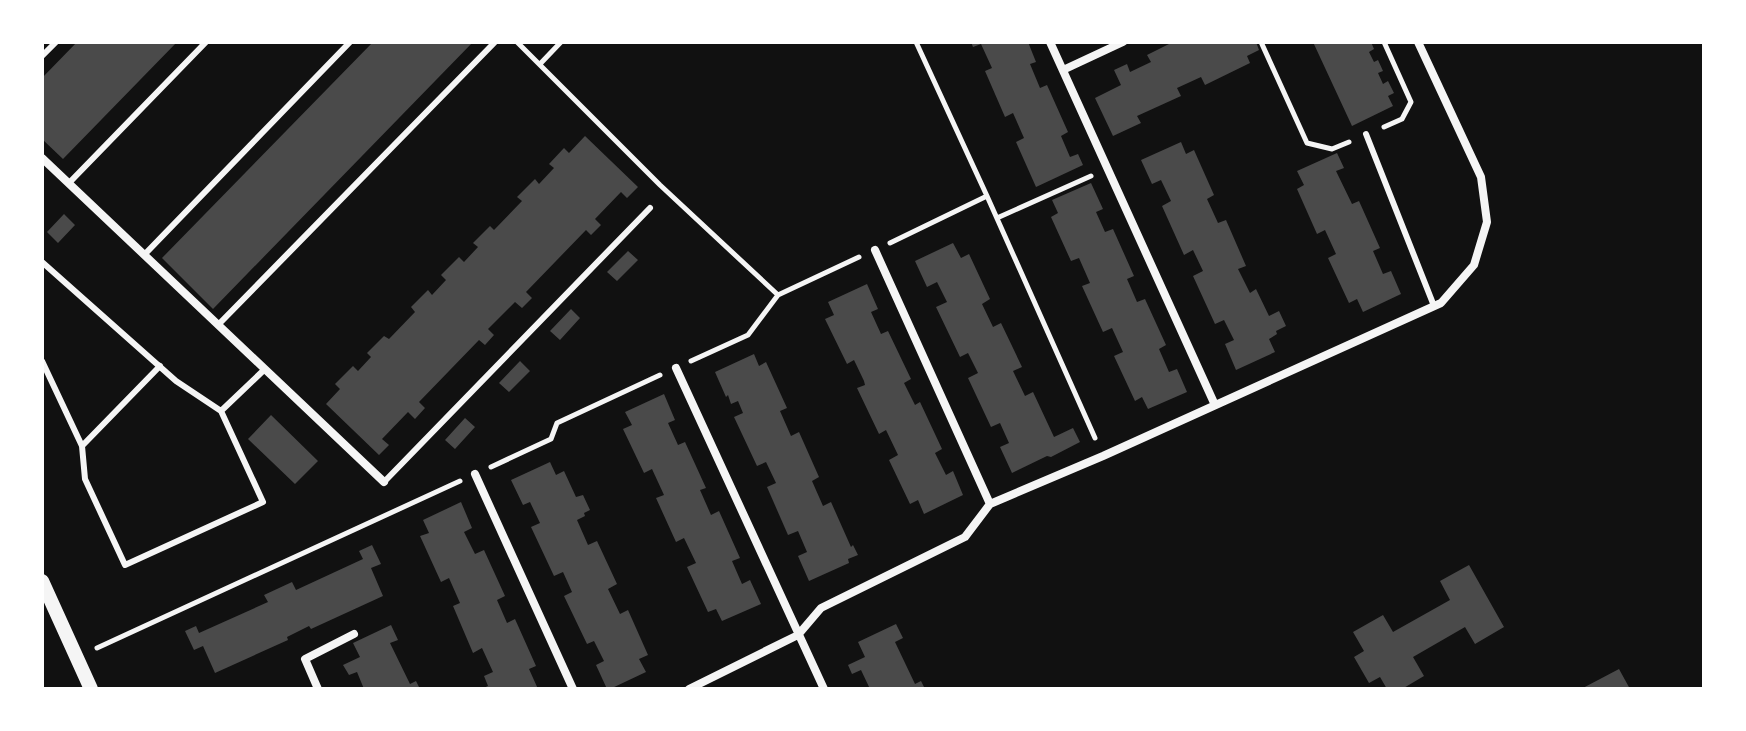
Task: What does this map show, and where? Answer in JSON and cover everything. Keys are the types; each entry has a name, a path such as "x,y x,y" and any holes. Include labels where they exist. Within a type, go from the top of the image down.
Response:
{"street":[{"path":"1050,42 1215,405"},
{"path":"1063,70 1123,42"},
{"path":"689,689 798,635 821,608 965,537 990,504 1441,303 1474,265 1487,222 1481,177 1418,42"},
{"path":"42,158 384,482"},
{"path":"875,250 990,504"},
{"path":"676,368 824,689"},
{"path":"475,474 573,689"},
{"path":"42,581 91,689"},
{"path":"318,689 305,659 354,634"}],"lane":[{"path":"42,56 56,42"},
{"path":"69,183 206,42"},
{"path":"144,255 350,42"},
{"path":"218,325 495,42"},
{"path":"1366,134 1434,306"},
{"path":"384,482 650,208"},
{"path":"42,262 176,381 221,411 263,502 125,565 85,479 82,446 42,361"},
{"path":"82,446 160,366"},
{"path":"221,411 265,369"}],"path":[{"path":"517,42 660,185 778,295"},
{"path":"540,64 561,42"},
{"path":"916,42 1103,456"},
{"path":"1261,42 1307,143 1332,149 1402,119 1411,102 1384,42"},
{"path":"997,218 1108,168"},
{"path":"97,648 551,439 557,423 748,335 778,295 987,196"}],"building":[{"path":"77,42 177,42 63,159 42,139 42,78"},
{"path":"373,42 473,42 213,309 162,258"},
{"path":"971,42 1028,42 1036,62 1030,64 1040,88 1047,85 1068,132 1061,136 1070,157 1078,154 1083,165 1036,187 1016,142 1024,138 1013,113 1005,117 985,71 992,68 981,44 973,47"},
{"path":"1173,42 1256,42 1259,50 1247,56 1250,63 1205,85 1201,77 1177,88 1181,96 1137,116 1141,123 1113,136 1095,98 1121,85 1114,70 1127,64 1130,72 1151,62 1147,55"},
{"path":"1313,42 1371,42 1374,49 1369,52 1374,62 1378,60 1383,71 1378,73 1383,84 1388,81 1394,93 1388,96 1393,106 1352,126"},
{"path":"585,136 638,187 627,198 621,192 595,219 601,225 591,235 586,230 526,292 532,298 522,308 515,302 488,329 494,335 485,345 479,340 419,402 425,408 415,419 408,412 382,439 389,445 379,455 326,404 340,389 335,384 353,366 358,371 371,357 367,353 384,336 389,339 415,312 411,307 428,290 432,295 446,280 441,275 459,257 464,262 478,247 473,243 490,226 494,230 522,201 517,197 535,179 539,184 554,168 549,164 564,148 569,153"},
{"path":"1181,142 1186,154 1194,150 1214,195 1207,199 1218,223 1226,220 1246,266 1238,269 1250,293 1256,289 1269,316 1279,311 1286,326 1269,339 1275,352 1236,370 1225,344 1234,340 1224,320 1215,324 1193,276 1203,271 1193,250 1184,255 1162,206 1171,201 1161,180 1152,184 1141,160"},
{"path":"1337,153 1344,168 1336,171 1352,204 1359,201 1380,248 1373,251 1383,274 1391,271 1401,294 1363,312 1357,299 1349,303 1328,258 1336,254 1325,230 1317,234 1297,189 1304,185 1297,171"},
{"path":"1091,183 1103,209 1096,212 1105,232 1113,229 1134,276 1127,279 1137,302 1145,299 1166,345 1159,349 1169,372 1177,369 1187,392 1148,409 1142,397 1135,401 1114,356 1123,352 1112,328 1103,332 1082,286 1090,283 1079,258 1071,261 1051,217 1058,213 1052,200"},
{"path":"64,214 75,225 58,243 47,232"},
{"path":"953,243 961,258 969,254 990,299 982,304 993,327 1001,323 1022,367 1013,371 1025,396 1033,392 1054,437 1073,428 1080,442 1012,473 1000,447 1009,443 1000,423 991,427 968,378 978,373 968,353 960,357 936,307 947,302 937,282 927,287 915,261"},
{"path":"628,251 638,260 617,281 607,272"},
{"path":"867,284 878,309 871,312 881,334 888,331 911,379 904,383 915,405 920,402 942,449 935,453 946,475 953,471 963,495 924,514 918,500 910,504 889,460 898,455 886,430 879,434 857,388 865,385 864,381 854,360 847,364 825,319 834,315 828,302"},
{"path":"571,309 580,318 560,340 550,331"},
{"path":"754,354 759,366 766,362 787,408 780,411 791,436 799,432 819,477 812,481 823,506 831,502 851,547 853,545 858,555 848,559 849,563 809,581 798,556 807,552 798,531 788,535 767,487 776,483 766,462 757,466 734,417 743,413 738,401 731,404 715,372"},
{"path":"520,361 530,371 509,392 499,383"},
{"path":"664,394 675,420 668,423 678,445 685,442 706,488 700,490 711,515 719,511 740,558 732,561 742,584 750,580 761,604 722,621 716,609 708,612 687,567 696,563 684,538 676,542 656,498 664,495 652,469 644,473 623,429 632,425 625,412"},
{"path":"271,415 318,461 295,484 248,439"},
{"path":"465,418 475,427 455,449 445,440"},
{"path":"550,462 556,475 564,471 576,497 583,495 590,510 577,520 588,545 597,541 617,584 608,589 620,614 628,610 648,655 639,659 646,672 610,689 607,689 596,665 604,661 594,641 587,644 564,596 572,592 563,572 554,576 531,527 540,523 530,502 523,505 511,480"},
{"path":"461,502 472,528 464,532 475,554 484,550 505,596 497,600 507,623 515,619 536,666 529,669 538,689 481,689 488,686 484,676 493,672 482,648 473,653 453,606 460,603 449,578 441,582 420,536 429,533 423,520"},
{"path":"372,545 381,564 371,568 383,596 311,629 309,626 287,637 288,640 215,673 203,646 194,650 185,631 196,626 199,633 268,602 264,595 292,582 296,590 363,559 359,551"},
{"path":"1469,565 1504,627 1475,644 1465,627 1413,657 1424,676 1402,689 1387,689 1380,677 1369,683 1354,657 1364,651 1353,632 1383,615 1393,632 1450,600 1440,581"},
{"path":"896,624 903,638 895,642 915,684 921,681 925,689 870,689 861,670 852,674 848,665 865,657 858,642"},
{"path":"391,625 398,640 390,643 410,684 416,681 420,689 364,689 357,672 349,675 343,665 360,657 353,643"},
{"path":"1619,669 1630,689 1581,689"}]}
